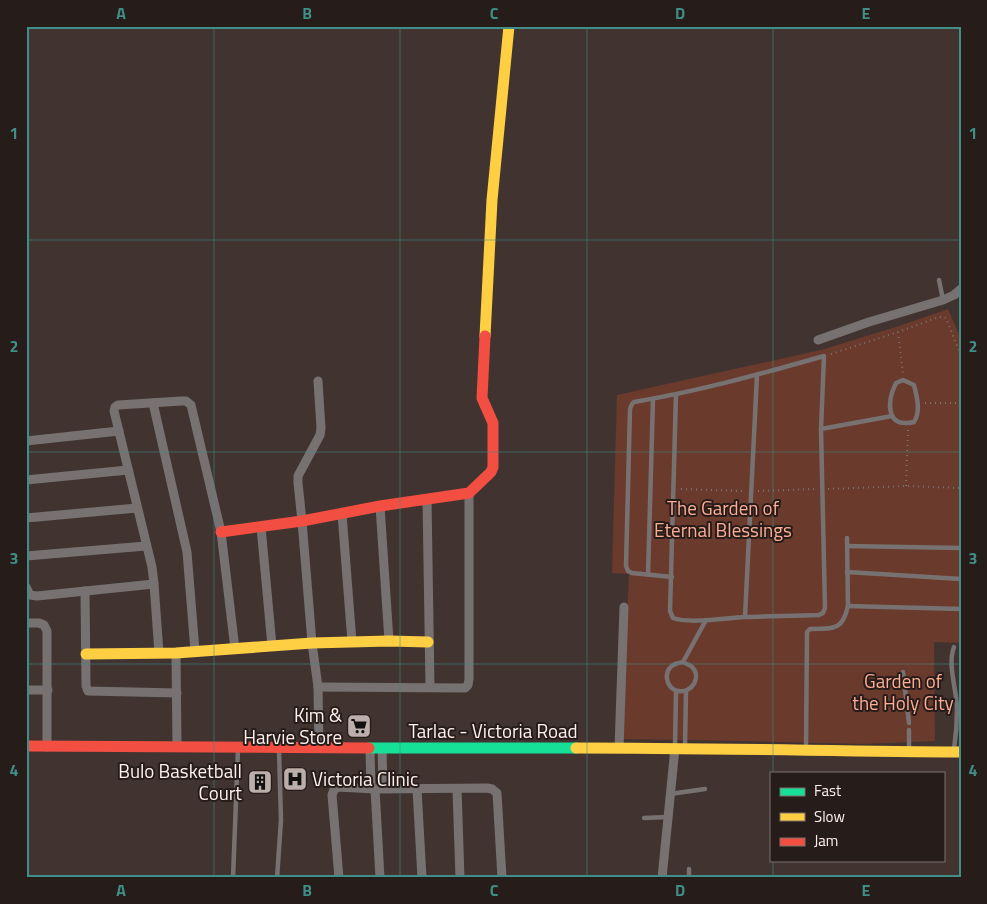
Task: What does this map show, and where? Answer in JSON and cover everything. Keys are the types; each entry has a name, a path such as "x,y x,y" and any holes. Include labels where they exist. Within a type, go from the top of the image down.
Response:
{"street":[{"path":"221,532 302,521 380,506 468,493 491,472 493,467 493,423 482,398 492,200 509,26"},
{"path":"818,340 869,322 943,300 961,290"},
{"path":"318,381 320,435 298,476 298,483 312,643 318,687 319,748"},
{"path":"159,653 152,567 114,411 118,405 186,401 191,405 221,532 235,649"},
{"path":"152,403 187,552 195,651"},
{"path":"26,441 119,430"},
{"path":"26,480 128,470"},
{"path":"318,687 465,688 468,685 470,679 468,493"},
{"path":"427,499 430,687"},
{"path":"380,506 389,641"},
{"path":"26,518 137,508"},
{"path":"342,514 352,642"},
{"path":"261,527 272,646"},
{"path":"26,556 146,546"},
{"path":"26,586 30,595 154,584"},
{"path":"85,591 86,686 88,691 177,693"},
{"path":"619,748 624,607"},
{"path":"26,623 39,623 44,625 48,631 47,747"},
{"path":"86,654 176,653 312,643 428,642"},
{"path":"176,653 177,747"},
{"path":"26,690 48,690"},
{"name":"Tarlac - Victoria Road","path":"26,746 680,748 958,752"},
{"path":"376,748 380,878"},
{"path":"662,878 670,794 680,748"},
{"path":"339,878 332,795 338,787 376,789 492,789 496,793 502,878"},
{"path":"457,788 460,878"},
{"path":"417,789 422,878"}],"lane":[{"path":"939,280 943,300"},
{"path":"672,577 632,573 628,571 626,566 630,408 632,404 757,375 824,356 821,429 825,608 823,614 819,615 706,620 679,620 673,618 670,611 672,577 676,394"},
{"path":"745,617 757,375"},
{"path":"903,380 914,385 918,403 917,417 914,422 902,424 894,420 890,403 892,391 896,383 903,380"},
{"path":"648,575 653,399"},
{"path":"821,429 892,416"},
{"path":"806,751 807,632 810,629 838,626 845,616 848,606 847,538"},
{"path":"847,546 961,548"},
{"path":"847,572 961,579"},
{"path":"848,606 961,609"},
{"path":"683,662 706,620"},
{"path":"954,646 951,654 957,708 958,752"},
{"path":"680,748 686,692 694,685 696,676 692,667 683,662 674,664 669,669 667,678 669,686 676,691 686,692"},
{"path":"903,672 909,723"},
{"path":"676,691 680,748"},
{"path":"909,730 909,751"},
{"path":"233,878 238,748"},
{"path":"277,878 280,820 280,748"},
{"path":"670,794 705,789"},
{"path":"644,818 668,817"},
{"path":"689,869 689,878"}],"path":[{"path":"824,356 943,317 946,318 961,356"},
{"path":"898,332 903,380"},
{"path":"918,403 961,403"},
{"path":"906,486 908,423"}],"green space":[{"name":"The Garden of Eternal Blessings","path":"948,309 961,339 961,643 934,642 935,741 864,744 621,739 629,574 612,573 617,395 821,350"}],"traffic: fast":[{"path":"369,748 576,748"}],"traffic: slow":[{"path":"485,336 492,200 509,26"},
{"path":"86,654 176,653 312,643 428,642"},
{"path":"576,748 961,752"}],"traffic: jam":[{"path":"221,532 302,521 380,506 469,493 491,472 493,467 493,423 482,398 485,336"},
{"path":"26,746 369,748"}],"place":[{"name":"Kim & Harvie Store","path":"359,726"},
{"name":"Victoria Clinic","path":"295,779"},
{"name":"Bulo Basketball Court","path":"260,782"}],"park label":[{"name":"Garden of the Holy City","path":"903,692"}]}
